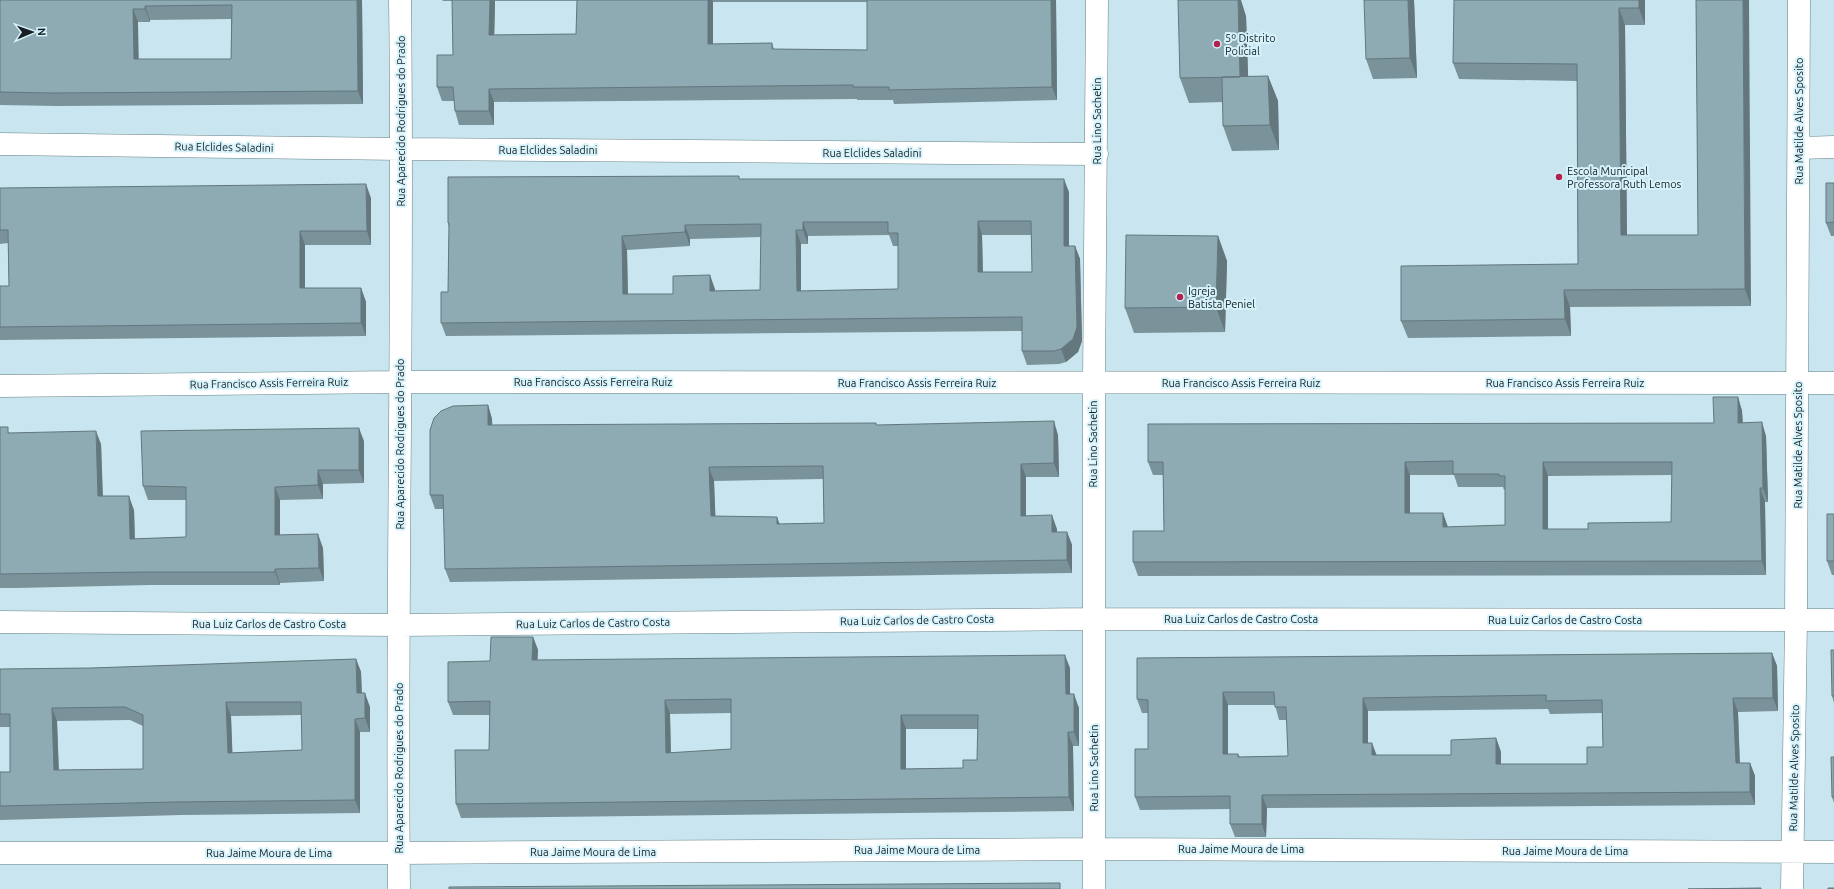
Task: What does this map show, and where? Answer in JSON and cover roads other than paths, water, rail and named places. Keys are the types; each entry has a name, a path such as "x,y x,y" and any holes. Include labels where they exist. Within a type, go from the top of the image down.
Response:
{"street":[{"name":"Rua Aparecido Rodrigues do Prado","path":"399,889 402,150 400,0"},
{"name":"Rua Lino Sachetin","path":"1094,889 1093,619 1097,0"},
{"name":"Rua Matilde Alves Sposito","path":"1792,889 1796,620 1800,0"},
{"name":"Rua Elclides Saladini","path":"0,144 402,150 1097,154"},
{"path":"1799,148 1834,147"},
{"name":"Rua Francisco Assis Ferreira Ruiz","path":"0,386 400,382 1834,382"},
{"name":"Rua Luiz Carlos de Castro Costa","path":"0,622 399,625 1093,619 1834,620"},
{"name":"Rua Jaime Moura de Lima","path":"0,852 399,853 1094,849 1834,852"}],"place":[{"name":"5º Distrito Policial","path":"1217,44"},
{"name":"Escola Municipal Professora Ruth Lemos","path":"1559,177"},
{"name":"Igreja Batista Peniel","path":"1180,297"}]}
